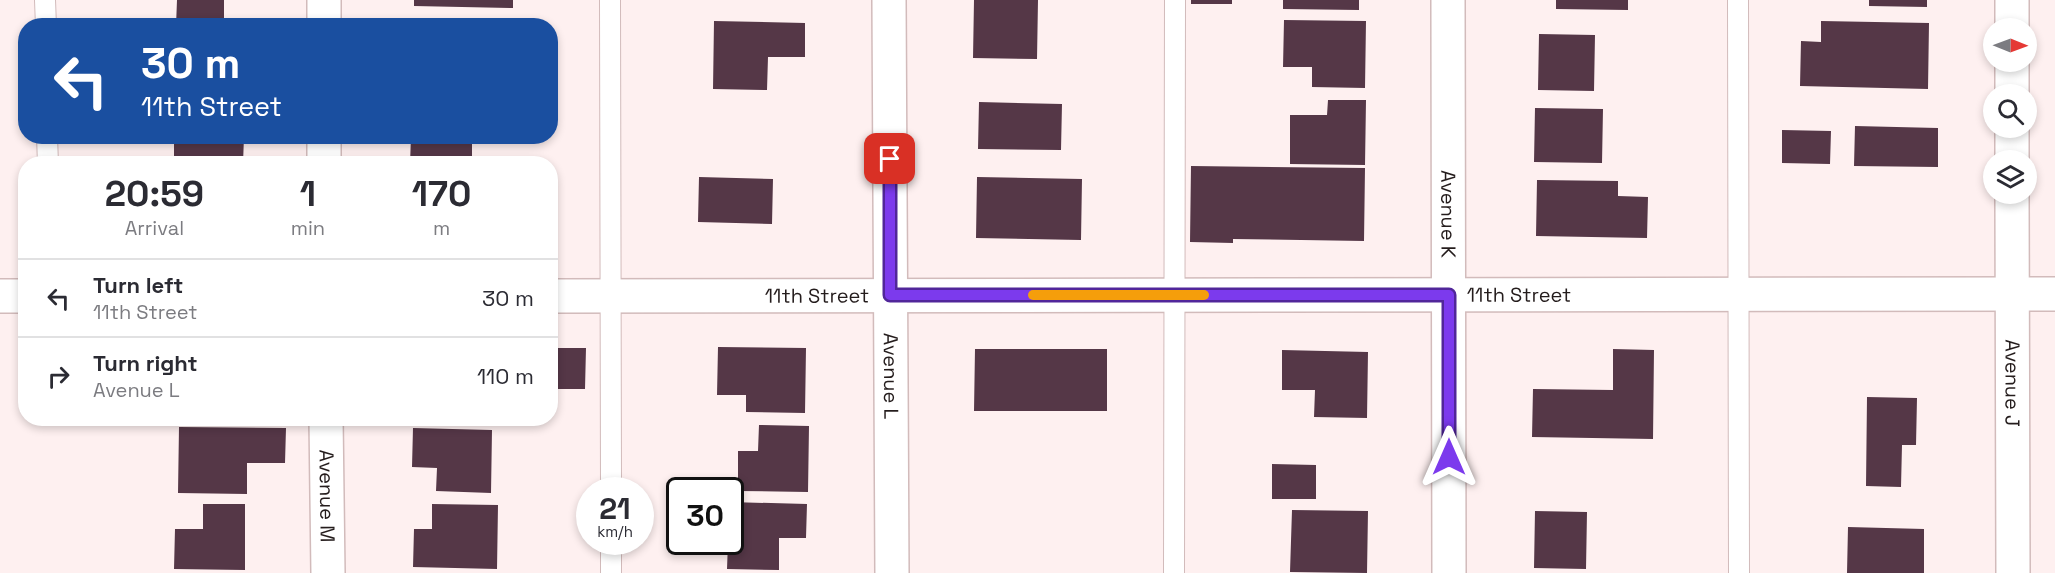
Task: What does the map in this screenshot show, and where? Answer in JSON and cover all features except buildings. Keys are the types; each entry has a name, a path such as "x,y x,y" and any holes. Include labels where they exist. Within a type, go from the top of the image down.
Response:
{"street":[{"path":"324,0 324,18"},
{"name":"Avenue L","path":"889,0 892,573"},
{"name":"Avenue K","path":"1448,0 1449,573"},
{"path":"2012,0 2012,18"},
{"name":"Avenue J","path":"2012,204 2013,573"},
{"name":"11th Street","path":"558,296 2055,294"},
{"path":"0,296 18,296"},
{"name":"Avenue M","path":"326,426 328,573"}],"lane":[{"path":"45,0 46,18"},
{"path":"610,0 610,477"},
{"path":"1174,573 1175,0"},
{"path":"1738,0 1739,573"},
{"path":"611,555 611,573"}],"slow traffic":[{"path":"1033,295 1204,295"}],"route":[{"path":"890,159 890,295 1449,295 1449,457"}]}
